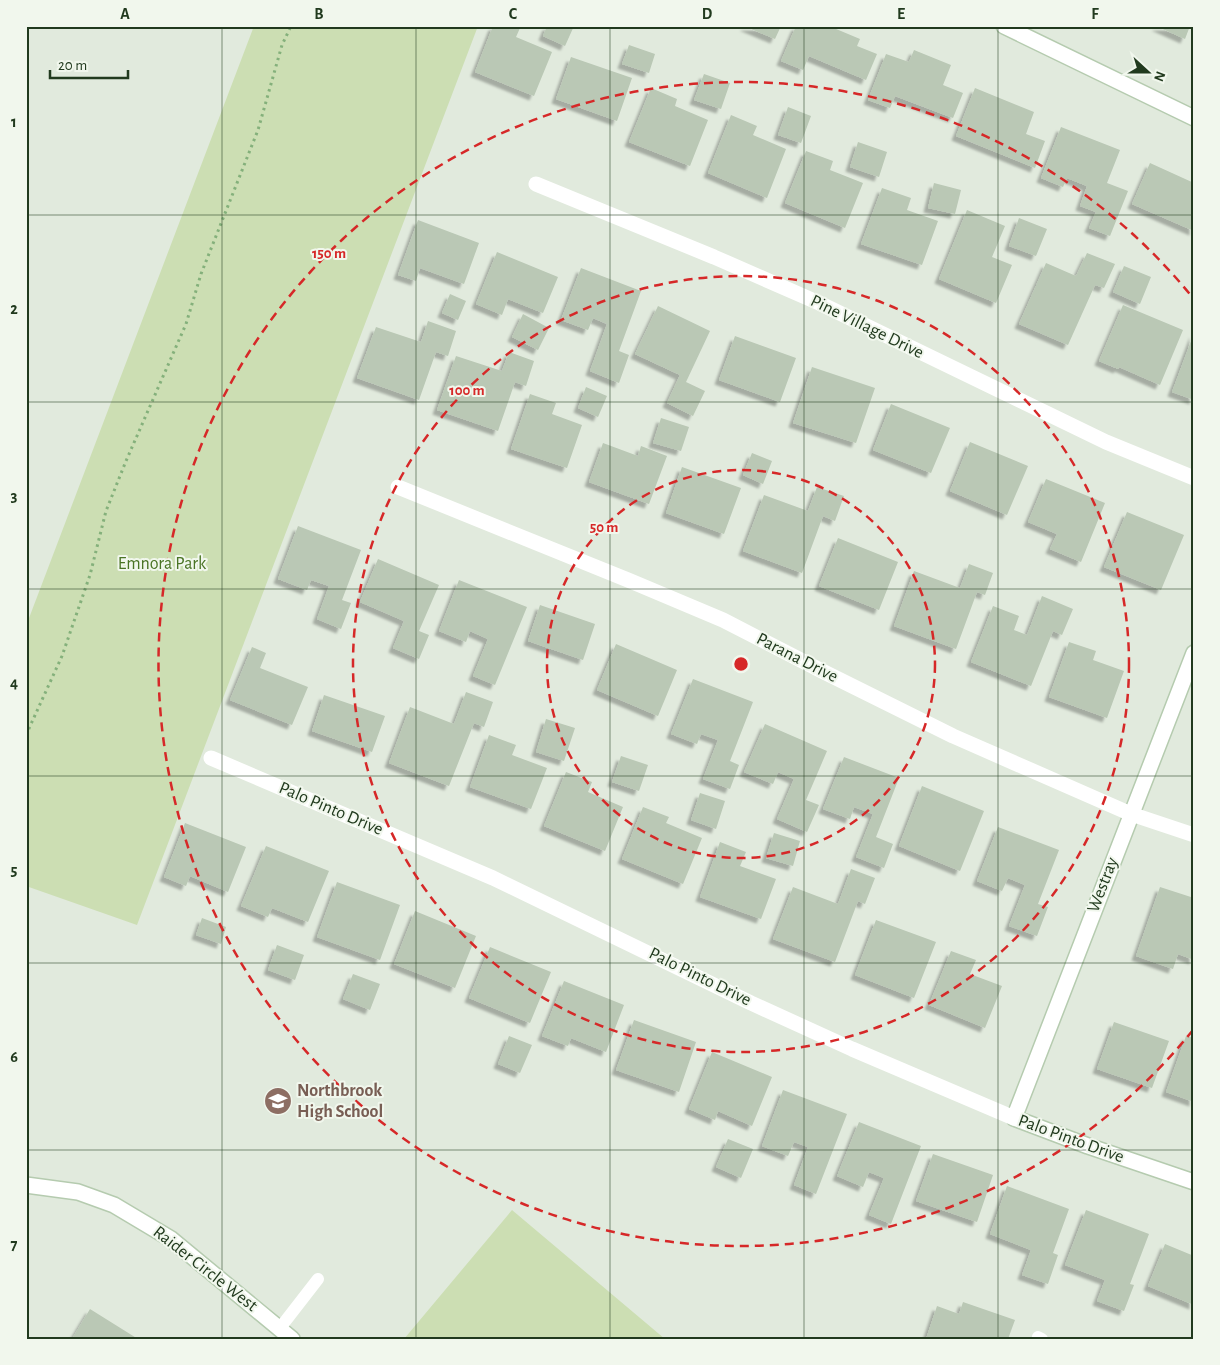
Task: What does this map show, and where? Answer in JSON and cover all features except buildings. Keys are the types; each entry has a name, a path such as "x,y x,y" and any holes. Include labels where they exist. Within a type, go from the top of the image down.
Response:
{"street":[{"path":"1004,26 1194,118"},
{"name":"Pine Village Drive","path":"536,184 819,303 1106,442 1194,478"},
{"name":"Parana Drive","path":"398,487 722,620 953,736 1130,814 1194,835"},
{"name":"Westray","path":"1014,1118 1130,814 1194,653"},
{"name":"Palo Pinto Drive","path":"211,758 493,878 751,1003 852,1049 1014,1118 1088,1146 1194,1182"},
{"name":"Raider Circle West","path":"26,1185 78,1192 114,1205 171,1239 292,1339"}],"lane":[{"path":"280,1328 318,1279"}],"path":[{"path":"26,735 62,656 90,575 106,511 186,324 201,274 258,130 282,45 291,26"}],"green space":[{"name":"Emnora Park","path":"254,26 478,26 137,925 26,886 26,626"},
{"path":"512,1210 665,1339 404,1339"}],"place":[{"name":"Northbrook High School","path":"278,1101"}]}
